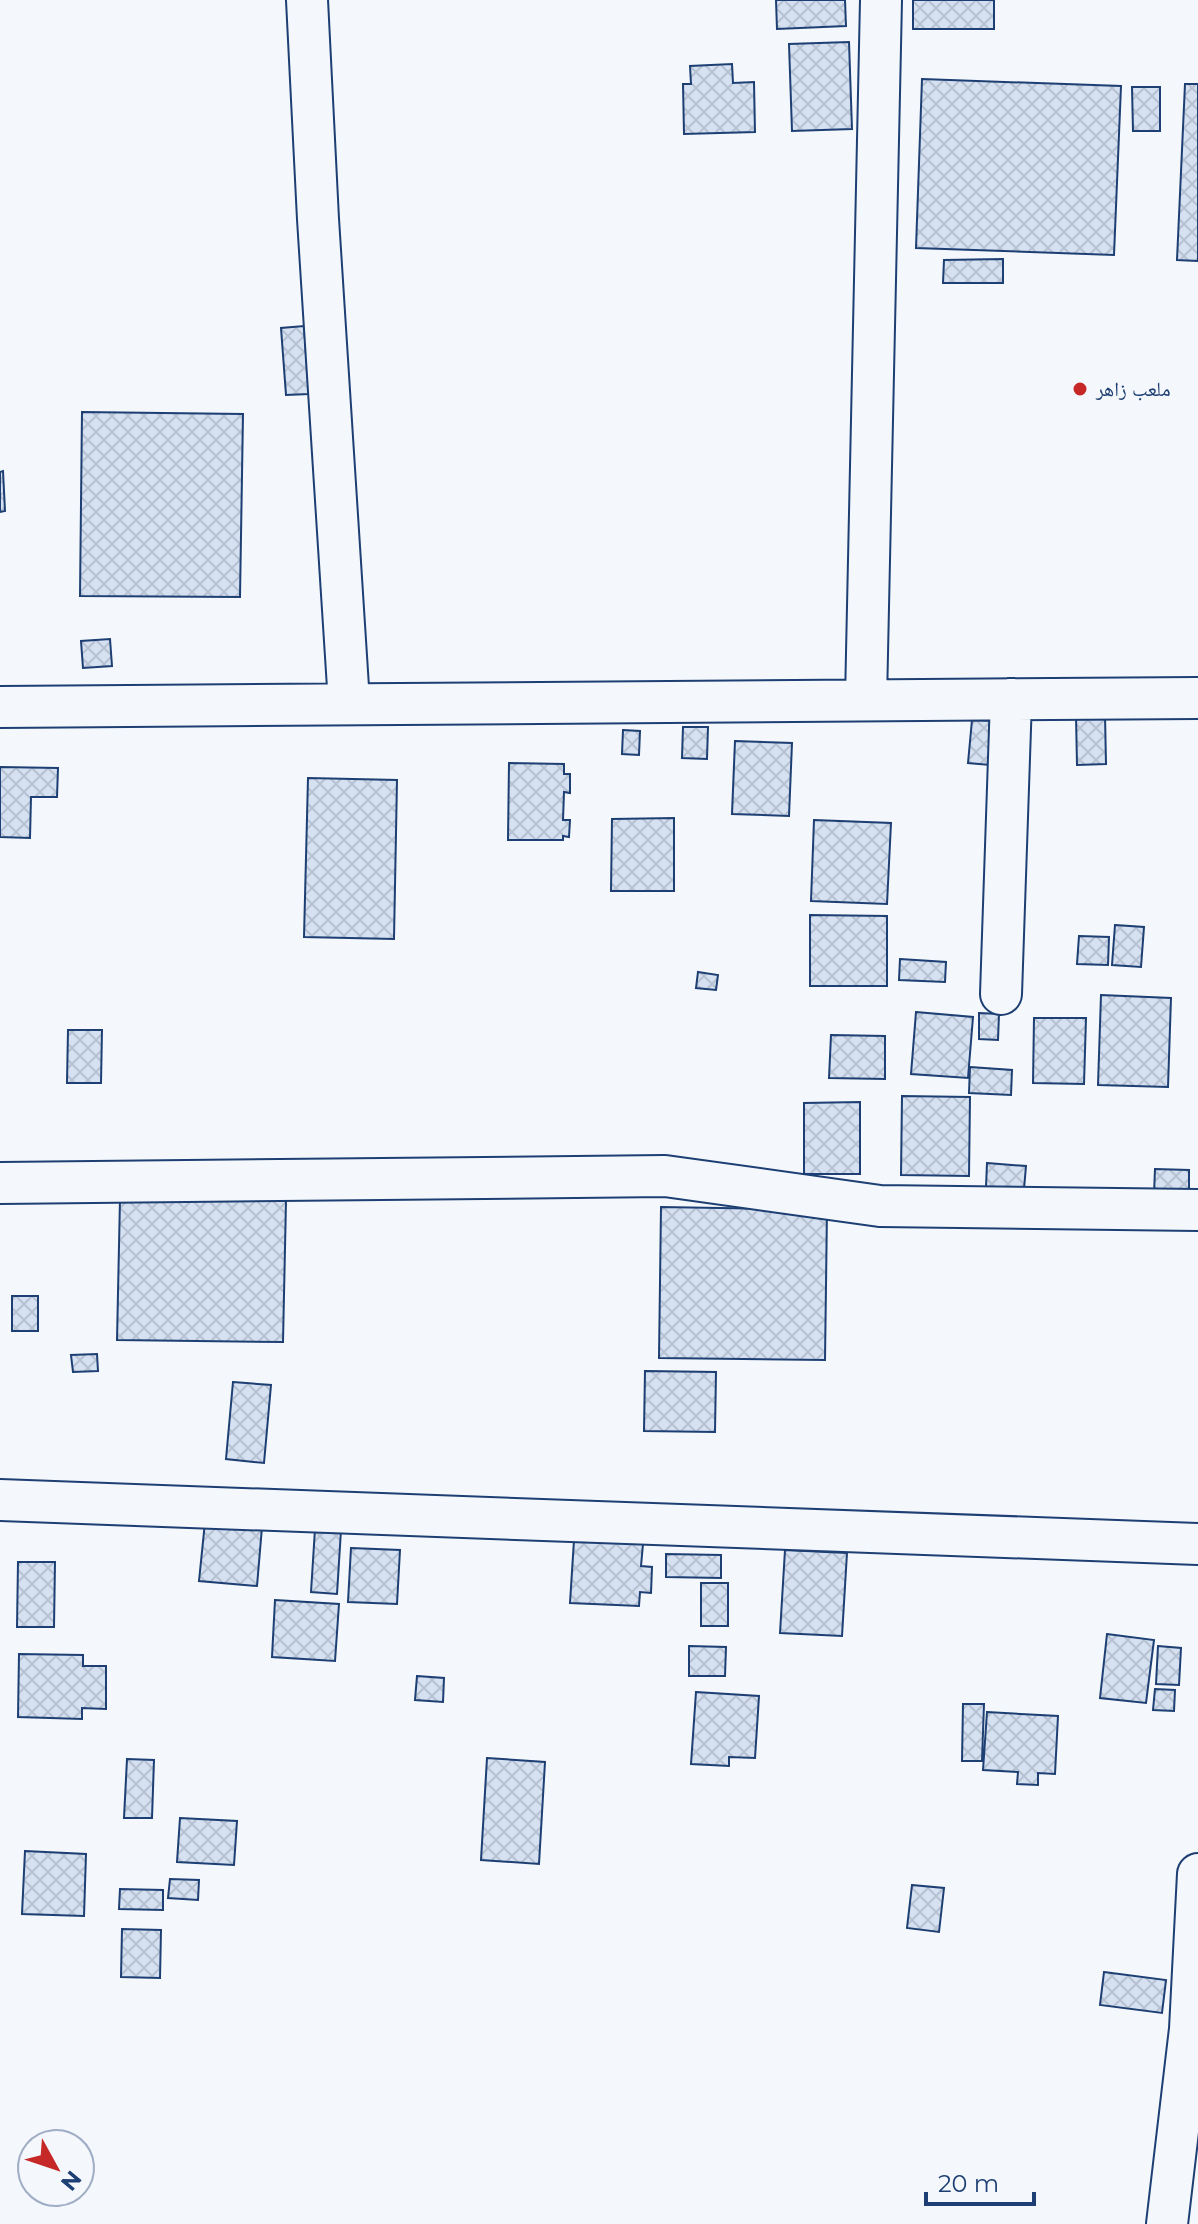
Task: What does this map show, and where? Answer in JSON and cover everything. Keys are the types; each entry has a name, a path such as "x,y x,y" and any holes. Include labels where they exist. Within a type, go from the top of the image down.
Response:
{"street":[{"path":"307,0 349,703"},
{"path":"866,700 881,0"},
{"path":"0,707 1198,698"},
{"path":"1001,994 1011,699"},
{"path":"0,1183 665,1176 880,1206 1198,1210"},
{"path":"0,1500 1198,1544"},
{"path":"1167,2224 1190,2029 1198,1874"}],"building":[{"path":"776,0 845,0 846,26 777,29"},
{"path":"913,0 994,0 994,29 913,29"},
{"path":"849,42 852,129 792,131 789,44"},
{"path":"732,64 733,83 754,82 755,132 684,134 683,84 691,84 690,66"},
{"path":"922,79 1121,86 1114,255 916,248"},
{"path":"1185,84 1198,84 1198,261 1177,260"},
{"path":"1132,87 1160,87 1160,131 1133,131"},
{"path":"1003,259 1003,283 943,283 944,260"},
{"path":"304,326 309,394 286,395 281,328"},
{"path":"82,412 243,414 240,597 80,596"},
{"path":"3,471 5,511 0,512 0,472"},
{"path":"110,639 112,666 83,668 81,641"},
{"path":"1105,715 1106,764 1077,765 1076,716"},
{"path":"972,720 994,721 990,765 968,763"},
{"path":"683,727 708,727 707,759 682,758"},
{"path":"623,730 640,731 639,755 622,754"},
{"path":"735,741 792,743 789,816 732,814"},
{"path":"509,763 564,764 564,774 570,774 570,793 564,792 563,820 570,820 569,837 563,836 563,840 508,840"},
{"path":"0,767 58,768 57,797 31,797 30,838 0,837"},
{"path":"308,778 397,780 394,939 304,937"},
{"path":"674,818 674,891 611,891 612,819"},
{"path":"814,820 891,823 887,904 811,901"},
{"path":"810,915 887,916 887,986 810,986"},
{"path":"1115,925 1144,927 1141,967 1112,965"},
{"path":"1079,936 1109,937 1108,965 1077,964"},
{"path":"900,959 946,962 945,982 899,980"},
{"path":"698,972 718,975 716,990 696,988"},
{"path":"1101,995 1171,998 1168,1087 1098,1085"},
{"path":"916,1012 973,1017 968,1078 911,1074"},
{"path":"979,1013 999,1014 998,1040 979,1039"},
{"path":"1034,1018 1086,1018 1084,1084 1033,1083"},
{"path":"68,1030 102,1030 101,1083 67,1083"},
{"path":"831,1035 885,1036 885,1079 829,1078"},
{"path":"970,1067 1012,1070 1011,1095 969,1093"},
{"path":"902,1096 970,1097 969,1176 901,1175"},
{"path":"860,1102 860,1174 804,1174 804,1103"},
{"path":"987,1163 1026,1166 1024,1189 986,1187"},
{"path":"1155,1169 1189,1170 1189,1194 1154,1194"},
{"path":"120,1199 286,1201 283,1342 117,1340"},
{"path":"661,1207 827,1210 825,1360 659,1358"},
{"path":"12,1296 38,1296 38,1331 12,1331"},
{"path":"97,1354 98,1371 73,1372 71,1355"},
{"path":"645,1371 716,1372 715,1432 644,1431"},
{"path":"233,1382 271,1385 264,1463 226,1459"},
{"path":"205,1522 262,1527 257,1586 199,1581"},
{"path":"315,1529 341,1530 337,1594 311,1592"},
{"path":"574,1540 643,1544 641,1566 652,1567 651,1593 640,1592 639,1606 570,1603"},
{"path":"351,1548 400,1550 397,1604 348,1602"},
{"path":"785,1550 847,1553 842,1636 780,1633"},
{"path":"666,1554 721,1555 721,1578 666,1577"},
{"path":"18,1562 55,1562 54,1627 17,1627"},
{"path":"701,1583 728,1583 728,1626 701,1626"},
{"path":"275,1600 339,1604 335,1661 272,1657"},
{"path":"1107,1634 1154,1640 1146,1703 1100,1698"},
{"path":"689,1646 726,1647 725,1676 689,1676"},
{"path":"1158,1646 1181,1648 1179,1685 1156,1684"},
{"path":"19,1654 83,1655 83,1666 106,1666 106,1709 82,1708 82,1719 18,1717"},
{"path":"417,1676 444,1678 443,1702 415,1700"},
{"path":"1155,1689 1175,1690 1174,1711 1153,1710"},
{"path":"696,1692 759,1696 755,1758 729,1757 729,1766 691,1764"},
{"path":"963,1704 984,1704 982,1761 962,1761"},
{"path":"987,1712 1058,1716 1055,1774 1038,1773 1038,1785 1017,1784 1018,1772 983,1770"},
{"path":"487,1758 545,1762 539,1864 481,1860"},
{"path":"127,1759 154,1760 152,1818 124,1818"},
{"path":"180,1818 237,1821 234,1865 177,1862"},
{"path":"25,1851 86,1854 84,1916 22,1914"},
{"path":"170,1879 199,1880 198,1900 168,1898"},
{"path":"912,1885 944,1888 939,1932 907,1928"},
{"path":"120,1889 163,1890 163,1910 119,1909"},
{"path":"122,1929 161,1930 160,1978 121,1977"},
{"path":"1104,1972 1166,1980 1162,2013 1100,2005"}],"place":[{"name":"ملعب زاهر","path":"1080,389"}]}
